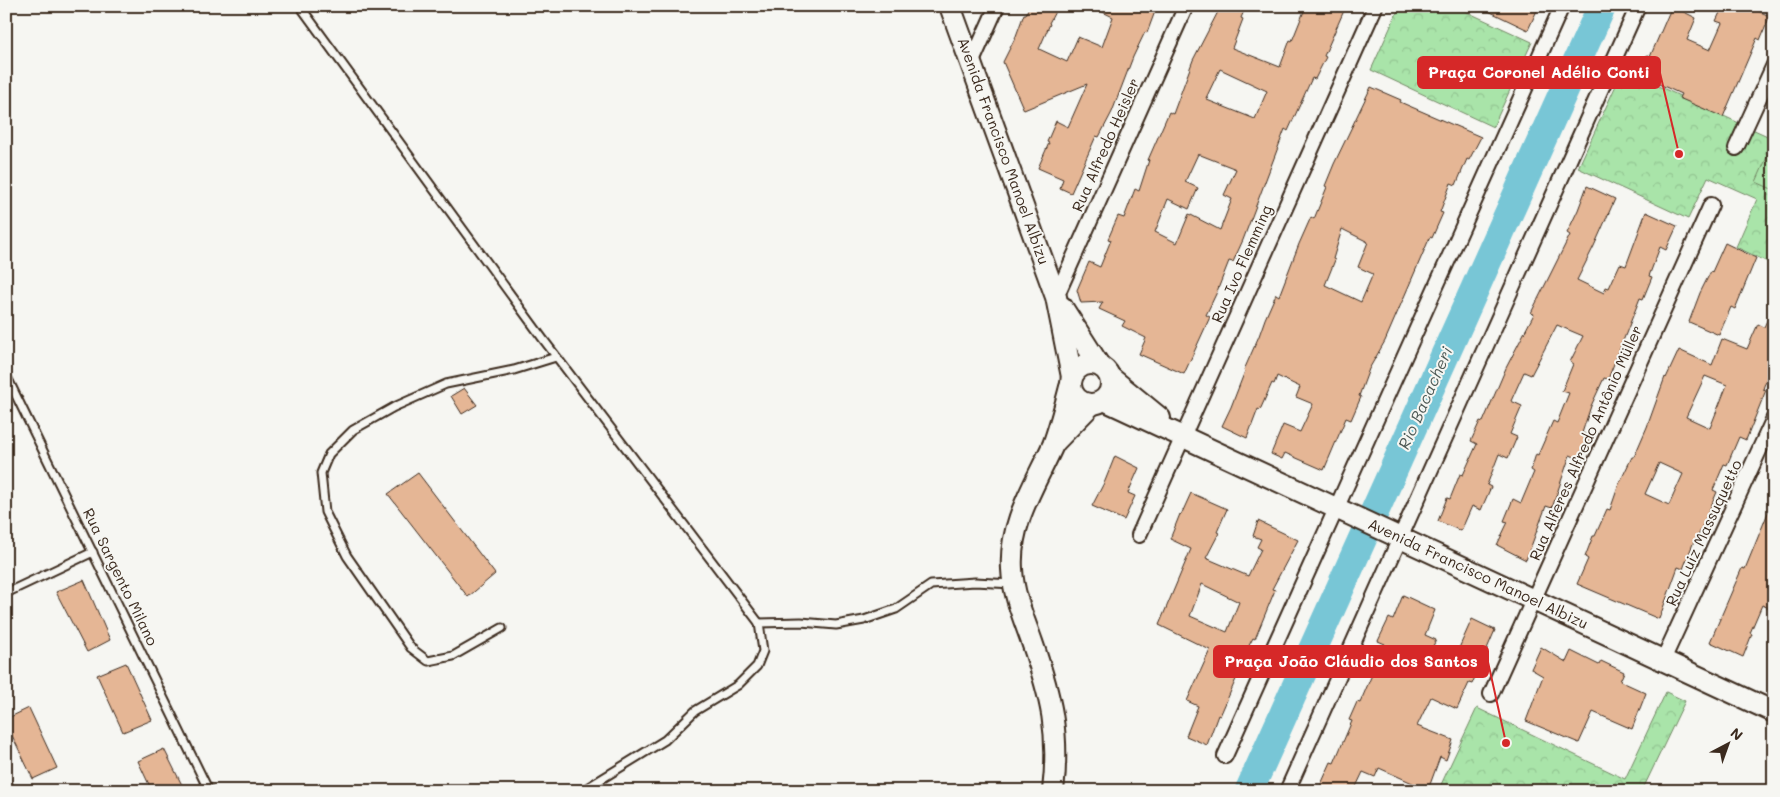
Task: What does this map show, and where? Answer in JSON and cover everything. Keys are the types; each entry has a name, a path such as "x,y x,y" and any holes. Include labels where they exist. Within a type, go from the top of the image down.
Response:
{"street":[{"name":"Avenida Francisco Manoel Albizu","path":"950,6 1056,297 1071,382"},
{"path":"971,64 997,6"},
{"name":"Rua Alfredo Heisler","path":"1056,297 1186,6"},
{"path":"1225,756 1344,512 1562,6"},
{"path":"1287,791 1396,536 1638,6"},
{"name":"Rua Ivo Flemming","path":"1139,535 1375,7"},
{"path":"1736,148 1774,64"},
{"name":"Rua Alferes Alfredo Antônio Müller","path":"1491,694 1711,205"},
{"name":"Avenida Francisco Manoel Albizu","path":"1056,297 1105,371 1183,437"},
{"path":"1053,443 1111,390 1105,371 1092,364 1080,366 1071,382 1053,443 1017,526 1012,556 1014,584 1051,704 1056,752 1053,791"},
{"path":"1071,382 1076,398 1086,404 1098,402"},
{"name":"Avenida Francisco Manoel Albizu","path":"1098,402 1183,437 1774,712"},
{"name":"Rua Luiz Massuquetto","path":"1663,660 1774,418"}],"lane":[{"path":"300,6 556,357 758,622 763,651 757,666 738,685 695,711 665,740 582,791"},
{"path":"502,628 453,656 428,661 411,648 347,556 325,512 321,474 329,454 354,430 394,407 446,384 514,370 556,357"},
{"name":"Rua Sargento Milano","path":"6,375 209,791"},
{"path":"6,593 93,552"},
{"path":"758,622 801,622 836,625 864,620 896,609 931,585 975,582 1014,584"},
{"path":"6,781 11,791"}],"green space":[{"path":"1400,6 1454,6 1532,42 1493,127 1371,70"},
{"path":"1623,70 1774,139 1774,265 1736,247 1757,199 1708,177 1688,219 1578,168"},
{"path":"1771,148 1774,149 1774,190 1756,182"},
{"path":"1666,692 1685,701 1642,791 1438,791 1477,708 1625,779"}],"building":[{"path":"1029,6 1058,6 1039,49 1067,62 1078,37 1102,47 1113,17 1090,6 1157,6 1147,33 1145,32 1133,57 1112,112 1099,137 1096,136 1071,193 1060,188 1063,179 1038,168 1056,121 1068,127 1087,84 1024,110 1003,62"},
{"path":"1221,6 1246,6 1232,48 1280,67 1306,6 1346,6 1324,56 1326,57 1315,79 1312,78 1288,131 1285,129 1243,240 1233,262 1229,261 1206,315 1210,317 1184,374 1139,354 1146,338 1122,326 1125,321 1099,309 1103,302 1081,303 1077,290 1089,262 1100,267 1111,240 1108,239 1118,216 1124,218 1135,189 1139,191 1148,160 1169,112 1173,114 1193,60","holes":["1220,69 1267,91 1255,119 1207,100 1208,98 1206,98","1198,154 1236,169 1224,195 1232,199 1220,230 1189,214 1177,243 1155,232 1168,199 1189,209 1198,188 1185,182"]},
{"path":"1478,6 1539,6 1528,30"},
{"path":"1672,6 1696,18 1687,40 1710,50 1722,23 1716,21 1723,6 1746,6 1770,16 1760,40 1757,38 1723,117 1679,98 1681,94 1639,75 1647,55 1650,57"},
{"path":"1371,87 1401,100 1400,102 1481,137 1469,160 1467,159 1456,185 1451,183 1440,212 1443,213 1432,238 1430,237 1385,341 1369,369 1359,396 1361,397 1351,420 1346,418 1324,470 1285,453 1282,459 1271,454 1283,425 1300,432 1313,404 1296,397 1300,387 1277,376 1260,410 1258,409 1247,438 1222,426 1276,294 1279,296 1311,217 1314,219 1334,164","holes":["1342,229 1368,242 1358,267 1373,274 1361,302 1325,285 1335,260 1333,259"]},
{"path":"1587,186 1615,199 1577,280 1604,293 1606,287 1609,288 1620,264 1626,266 1646,212 1677,226 1666,250 1660,247 1649,276 1652,277 1643,299 1640,298 1608,379 1604,378 1591,406 1582,433 1591,436 1582,460 1570,455 1552,508 1546,506 1526,560 1497,545 1508,522 1504,521 1513,499 1521,503 1534,472 1531,470 1536,454 1538,455 1553,421 1557,423 1569,393 1562,391 1573,364 1570,362 1583,336 1557,325 1531,375 1524,372 1511,401 1522,406 1510,434 1517,437 1508,458 1499,454 1487,485 1491,487 1481,510 1472,506 1461,531 1438,521 1447,498 1450,499 1460,474 1463,475 1477,444 1471,441 1480,421 1483,422 1506,368 1534,314 1531,313 1570,235 1567,233"},
{"path":"1725,243 1756,258 1735,309 1731,307 1719,335 1689,322 1700,293"},
{"path":"1774,305 1774,356 1763,389 1766,390 1746,440 1739,437 1727,465 1724,464 1713,490 1717,492 1683,569 1678,567 1659,619 1577,584 1588,559 1585,557 1593,536 1595,536 1607,509 1610,510 1619,484 1632,457 1634,457 1647,427 1665,377 1679,350 1712,365 1722,339 1747,349 1758,324 1764,327","holes":["1705,376 1727,385 1710,428 1686,417","1659,463 1683,474 1669,505 1645,494"]},
{"path":"464,388 477,405 462,414 451,396"},
{"path":"1115,456 1139,468 1128,493 1135,496 1124,520 1092,506"},
{"path":"418,473 495,574 468,597 388,494"},
{"path":"1191,493 1227,509 1217,532 1219,533 1206,558 1248,576 1261,549 1257,547 1261,539 1253,536 1258,521 1298,540 1272,589 1275,590 1255,639 1253,638 1237,668 1240,670 1220,716 1218,715 1207,745 1186,736 1198,706 1187,701 1210,650 1159,625 1191,549 1170,539","holes":["1202,584 1239,602 1227,632 1190,616"]},
{"path":"1774,498 1774,610 1762,605 1750,633 1752,634 1743,657 1710,642 1742,568 1745,569"},
{"path":"84,580 110,640 87,652 56,592"},
{"path":"1403,595 1435,610 1425,635 1436,640 1424,664 1447,675 1472,619 1495,630 1472,684 1469,683 1457,709 1431,697 1417,726 1453,740 1446,760 1440,757 1428,790 1379,768 1375,777 1363,772 1354,791 1318,791 1331,762 1334,763 1352,721 1349,720 1357,702 1360,703 1385,644 1378,641 1389,618 1393,620"},
{"path":"1541,647 1566,662 1571,651 1599,665 1601,661 1624,672 1620,681 1646,693 1632,729 1593,712 1579,743 1526,721 1543,676 1531,669"},
{"path":"126,663 152,720 123,732 97,675"},
{"path":"29,708 57,768 33,779 6,723 6,719"},
{"path":"164,749 185,791 152,791 138,761"}],"waterway":[{"name":"Rio Bacacheri","path":"1249,791 1602,6"}],"place":[{"name":"Praça Coronel Adélio Conti","path":"1679,154"},
{"name":"Praça João Cláudio dos Santos","path":"1506,743"}]}
